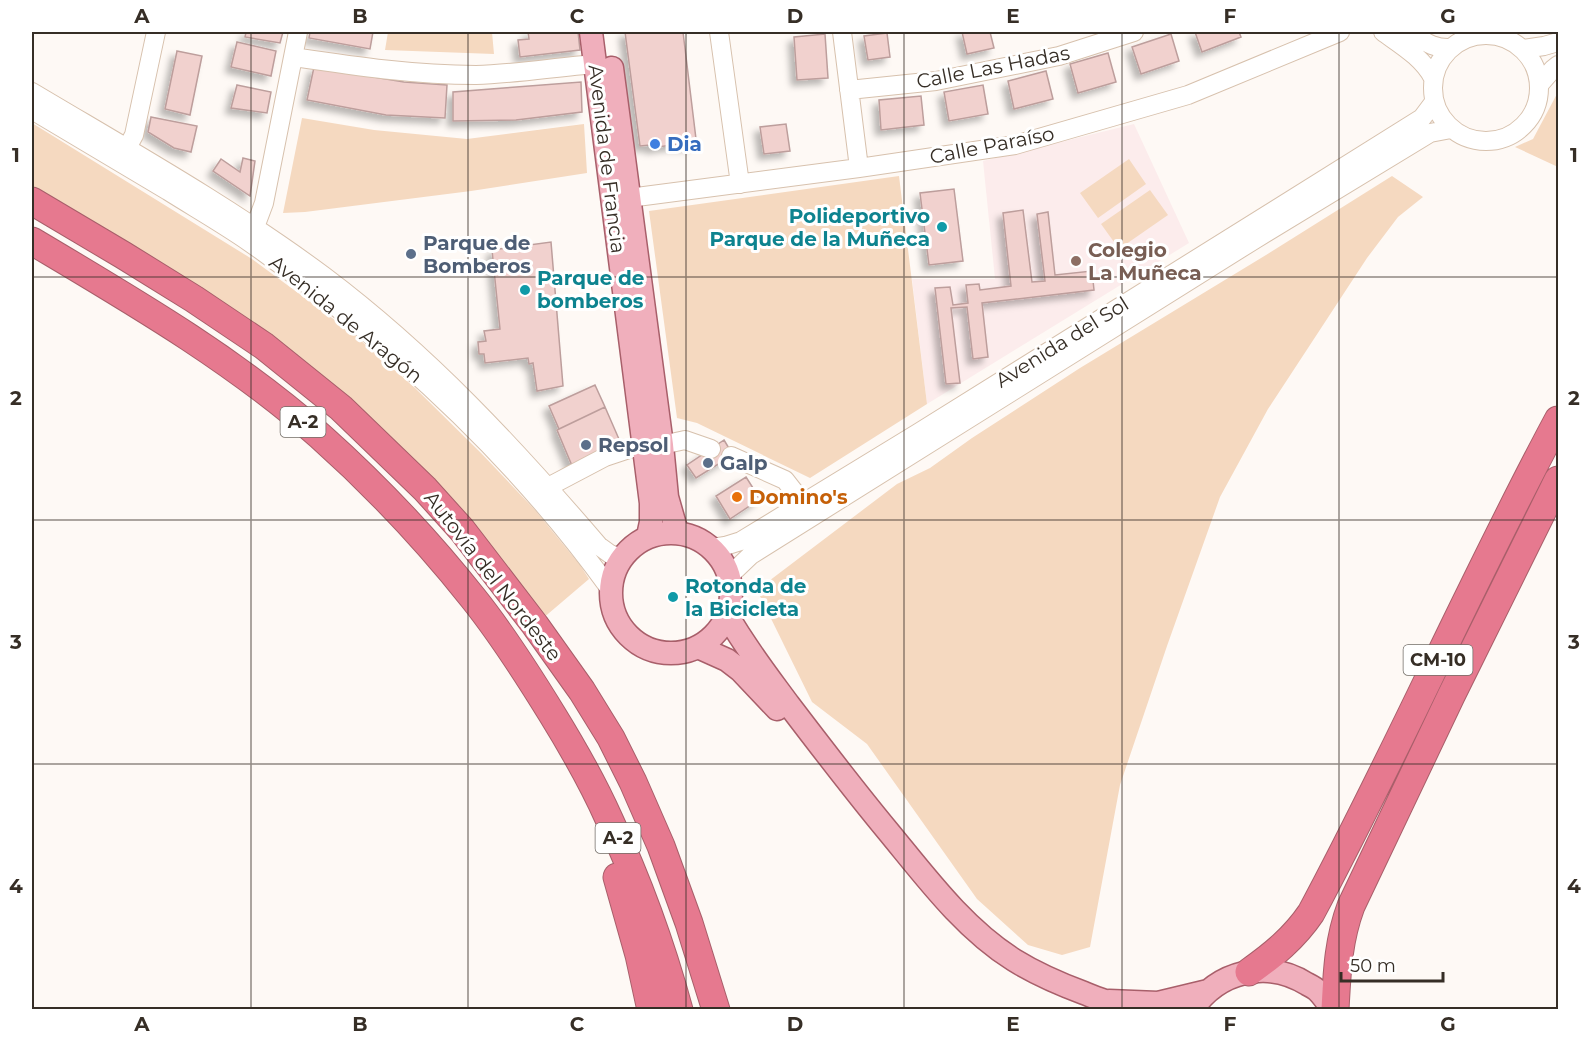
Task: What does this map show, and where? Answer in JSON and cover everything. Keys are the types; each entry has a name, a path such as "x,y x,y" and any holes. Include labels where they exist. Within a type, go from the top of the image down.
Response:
{"highway":[{"name":"Autovía del Nordeste","path":"32,201 174,286 264,346 341,408 425,489 462,530 535,625 582,691 611,738 662,846 716,1010"},
{"name":"Autovía del Nordeste","path":"32,241 106,285 211,353 282,405 319,435 399,513 460,582 508,646 591,782 622,848 662,952 679,1010"},
{"name":"CM-10","path":"1249,972 1294,936 1311,913 1558,420"},
{"name":"CM-10","path":"1334,1010 1340,944 1351,906 1558,480"},
{"path":"543,700 610,856 639,956 651,1010"},
{"path":"689,923 720,985 729,1010"}],"main road":[{"name":"Avenida de Francia","path":"591,32 653,444 677,532"},
{"name":"Avenida de Francia","path":"607,32 629,198 653,444 651,522 648,536"},
{"path":"677,532 701,540 712,548 722,561 729,576 731,602 722,626 698,647 678,653 657,652 637,644 622,629 612,610 610,589 613,573 621,558 633,545 648,536 677,532"},
{"path":"727,615 755,658 843,777 924,875 988,942 1015,961 1049,978 1117,1005 1158,1003 1208,991"},
{"path":"698,647 727,660 740,670 843,777"},
{"path":"1192,1010 1208,991 1224,980 1249,972 1269,970 1295,976 1318,991 1334,1010"}],"street":[{"path":"127,148 134,135 156,32"},
{"path":"255,227 264,203 298,32"},
{"path":"719,32 740,184"},
{"path":"842,32 860,168"},
{"name":"Calle Las Hadas","path":"849,90 936,81 1059,56 1134,32"},
{"name":"Calle Paraíso","path":"629,198 1015,145 1188,95 1340,32"},
{"path":"1383,32 1419,59 1428,68 1433,78"},
{"path":"1409,32 1430,44 1441,48 1451,48"},
{"path":"1520,41 1537,72 1538,99 1534,112 1526,124 1503,139 1489,142 1462,137 1451,129 1437,112 1432,90 1437,67 1451,48 1462,40 1488,35 1502,37 1544,46 1558,42"},
{"path":"293,57 381,70 450,75 479,75 596,64"},
{"path":"1539,85 1558,65"},
{"name":"Avenida de Aragón","path":"32,92 194,188 255,227 325,277 402,340 453,387 501,435 599,546 621,558"},
{"name":"Avenida del Sol","path":"712,548 741,541 803,503 1422,118 1434,102"},
{"name":"Avenida de Aragón","path":"32,110 246,240 333,304 443,399 490,445 545,507 610,589"},
{"name":"Avenida del Sol","path":"729,576 751,555 1254,240 1430,133 1451,129"},
{"path":"548,488 605,457 653,444 684,441 711,449"},
{"path":"731,456 785,480 803,503"}],"shaded area":[{"path":"388,32 492,32 494,54 385,50"},
{"path":"1558,92 1558,167 1515,147 1533,139"},
{"path":"302,118 374,130 467,139 584,124 587,173 471,191 283,213"},
{"path":"32,123 252,259 351,332 415,388 481,453 535,510 589,579 535,625 341,408 32,201"},
{"name":"Colegio La Muñeca","path":"1134,124 1189,243 927,404 912,279 995,279 983,161"},
{"path":"1129,159 1146,184 1098,218 1080,193"},
{"path":"899,176 927,404 810,478 697,423 677,418 649,211"},
{"path":"1392,176 1423,197 1398,217 1367,258 1268,409 1220,497 1120,785 1090,947 1062,955 1028,945 977,899 867,744 812,702 757,590 897,484 930,468 1080,368"},
{"path":"1150,190 1168,215 1119,249 1101,224"}],"building":[{"path":"246,32 283,32 280,43 245,37"},
{"path":"310,32 373,32 370,49 309,38"},
{"path":"528,32 578,32 580,50 520,57 518,40 529,39"},
{"path":"625,32 683,32 696,139 693,140 693,145 651,148 650,145 640,146"},
{"path":"962,32 990,32 994,48 967,54"},
{"path":"1195,32 1239,32 1241,37 1202,52"},
{"path":"887,33 890,57 868,60 864,36"},
{"path":"825,34 828,78 797,80 794,37"},
{"path":"1171,34 1179,61 1141,74 1132,47"},
{"path":"237,42 276,51 271,76 231,67"},
{"path":"177,51 202,56 190,115 165,109"},
{"path":"1108,53 1116,82 1078,93 1070,64"},
{"path":"314,67 404,82 447,85 445,118 386,115 307,100"},
{"path":"1046,71 1053,99 1014,109 1008,81"},
{"path":"581,82 582,112 516,120 453,121 453,92"},
{"path":"237,85 271,92 267,113 231,108"},
{"path":"983,85 988,114 949,121 944,92"},
{"path":"921,96 924,125 881,130 879,100"},
{"path":"151,117 197,126 191,152 174,148 148,132"},
{"path":"786,124 790,151 764,154 760,127"},
{"path":"243,158 255,161 250,196 213,171 221,159 240,172"},
{"name":"Polideportivo Parque de la Muñeca","path":"954,189 963,261 929,265 920,193"},
{"path":"1023,210 1032,282 1045,281 1037,214 1048,212 1055,275 1092,271 1094,290 982,303 988,357 973,359 967,307 951,308 960,383 946,384 935,288 950,287 953,305 968,303 966,285 979,284 980,290 1011,286 1003,213"},
{"name":"Parque de bomberos","path":"551,242 563,386 537,391 533,363 529,364 528,358 485,363 484,354 479,354 478,342 486,341 484,331 500,329 492,250"},
{"path":"595,385 605,407 559,429 549,406"},
{"path":"605,407 622,446 573,468 557,430"},
{"path":"724,440 733,455 696,478 687,465"},
{"path":"746,477 760,499 730,519 716,496"}],"place":[{"name":"Dia","path":"655,144"},
{"name":"Polideportivo Parque de la Muñeca","path":"942,227"},
{"name":"Parque de Bomberos","path":"411,254"},
{"name":"Colegio La Muñeca","path":"1076,261"},
{"name":"Parque de bomberos","path":"525,290"},
{"name":"Repsol","path":"586,445"},
{"name":"Galp","path":"708,463"},
{"name":"Domino's","path":"737,497"},
{"name":"Rotonda de la Bicicleta","path":"673,597"}]}
